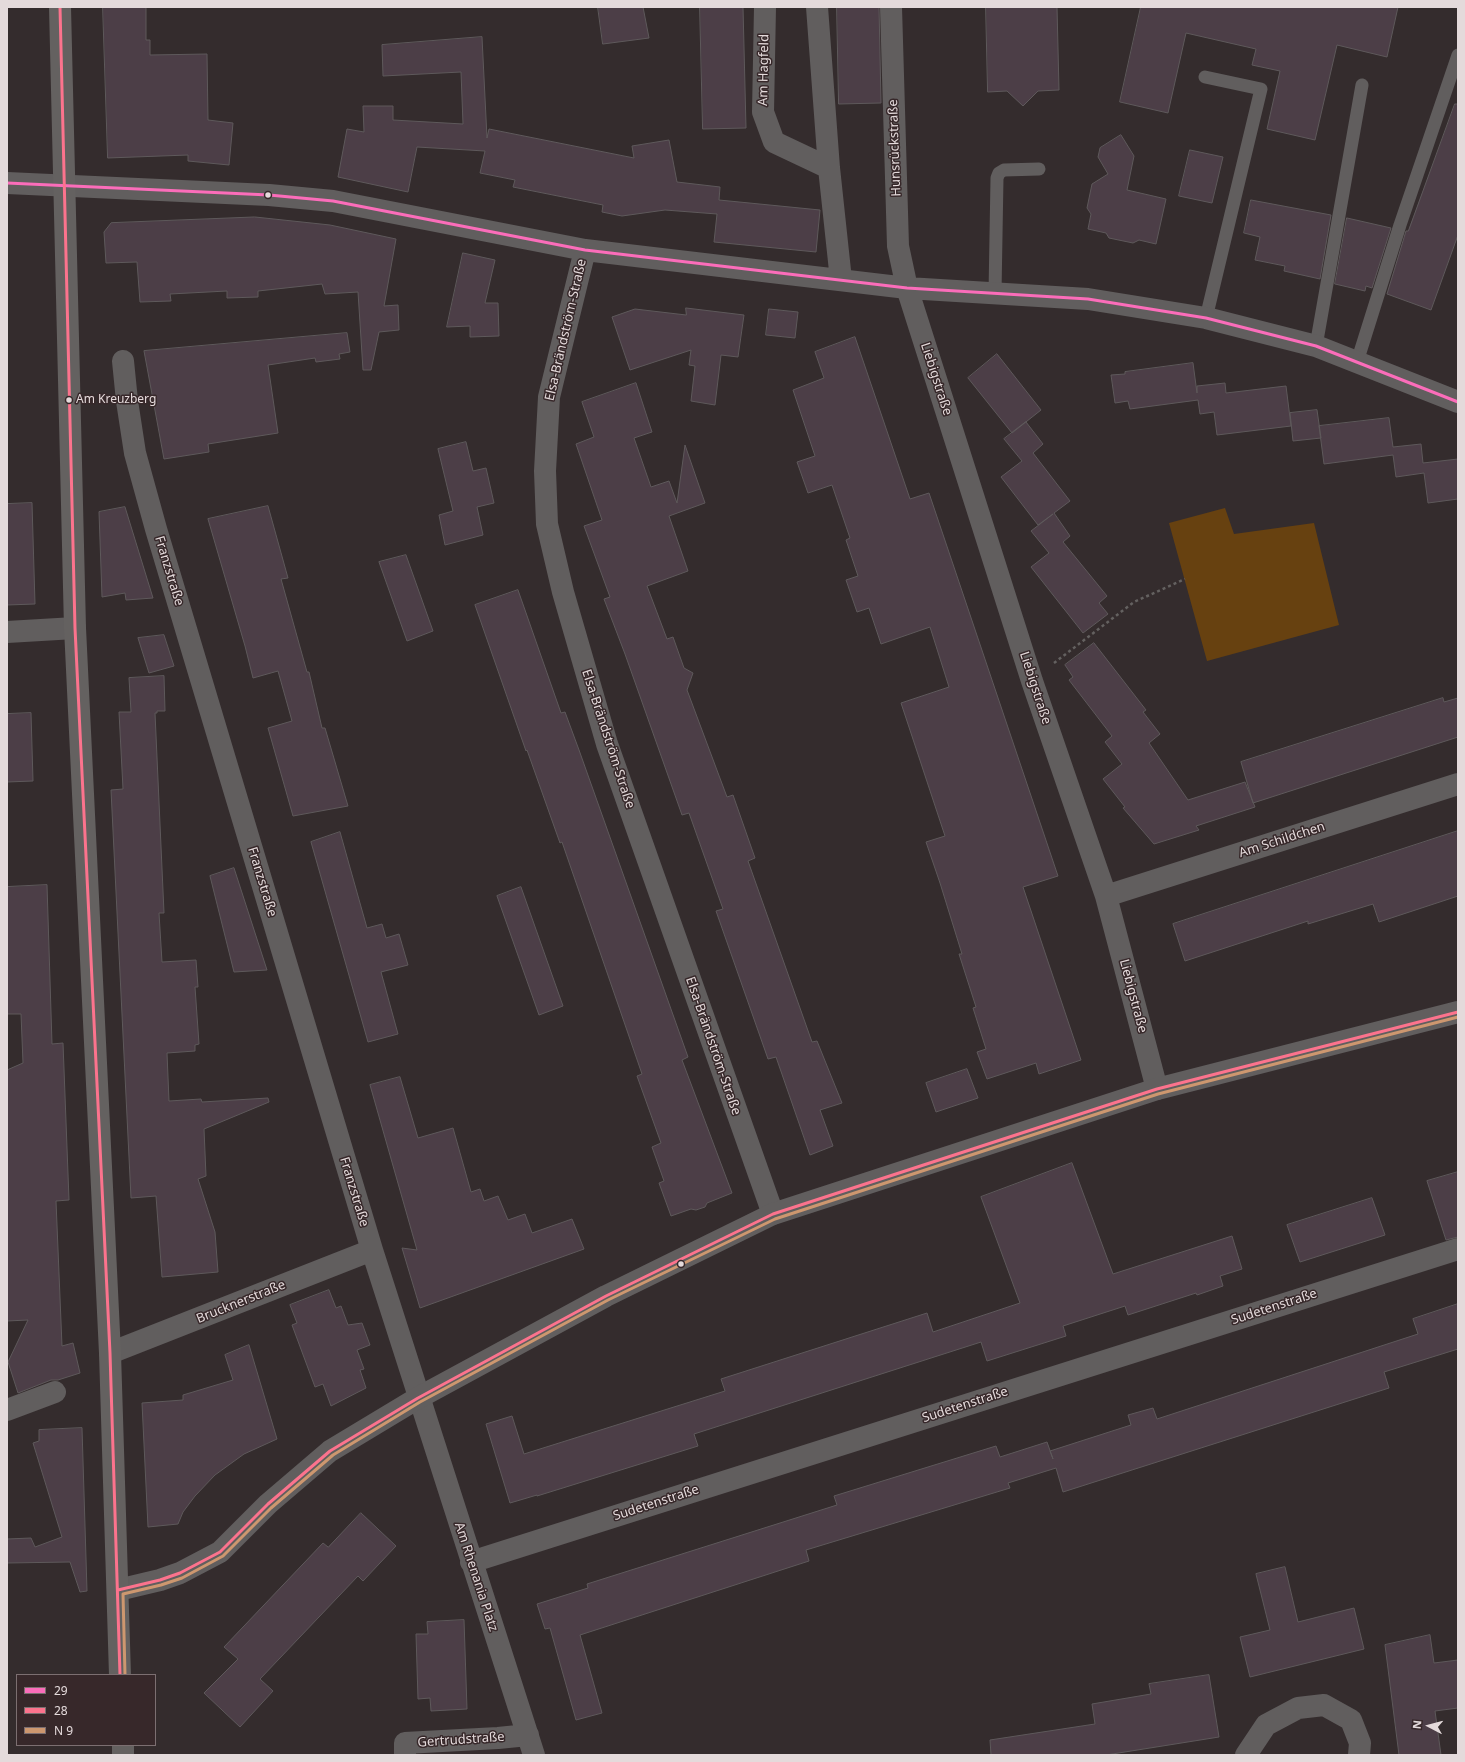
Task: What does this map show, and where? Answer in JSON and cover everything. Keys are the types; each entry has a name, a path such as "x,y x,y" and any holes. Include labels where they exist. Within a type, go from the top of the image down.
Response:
{"main road":[{"path":"60,7 75,628 110,1354 120,1674"}],"street":[{"name":"Am Hagfeld","path":"765,7 763,112 774,142 829,168"},
{"path":"817,7 829,168 841,280"},
{"name":"Hunsrückstraße","path":"891,7 898,246 907,288"},
{"path":"7,184 269,195 333,201 585,250 907,288 1088,299 1206,318 1316,346 1458,402"},
{"name":"Elsa-Brändström-Straße","path":"585,250 549,397 545,471 548,524 563,592 606,744 773,1214"},
{"name":"Liebigstraße","path":"907,288 1032,681 1106,896 1157,1089"},
{"name":"Franzstraße","path":"123,360 127,401 136,453 156,529 372,1250 418,1398"},
{"path":"7,632 75,628"},
{"name":"Am Schildchen","path":"1106,896 1458,784"},
{"path":"118,1590 173,1575 220,1552 268,1504 330,1451 418,1398 606,1296 773,1214 1157,1089 1458,1012"},
{"name":"Sudetenstraße","path":"471,1562 1458,1249"},
{"name":"Brucknerstraße","path":"110,1354 372,1250"},
{"path":"7,1410 55,1392"},
{"name":"Am Rhenania Platz","path":"418,1398 531,1745"},
{"path":"1246,1755 1266,1725 1298,1708 1324,1706 1351,1720 1360,1743 1359,1755"},
{"name":"Gertrudstraße","path":"405,1755 405,1743 498,1738 531,1745"}],"lane":[{"path":"1357,362 1400,225 1458,55"},
{"path":"1206,77 1261,89 1206,318"},
{"path":"1316,346 1362,85"},
{"path":"995,293 997,178 999,173 1004,170 1039,169"}],"path":[{"path":"1032,681 1134,602 1185,579"}],"shaded area":[{"path":"1225,508 1234,534 1314,523 1339,625 1207,661 1169,523"}],"building":[{"path":"103,7 146,7 146,40 150,40 150,55 207,54 208,120 233,123 229,165 188,161 188,155 108,158"},
{"path":"598,7 643,7 649,38 603,44"},
{"path":"700,7 743,7 746,128 703,129"},
{"path":"837,7 879,7 881,103 839,104"},
{"path":"986,7 1057,7 1059,90 1038,91 1023,106 1007,91 988,92"},
{"path":"1141,7 1398,7 1387,57 1337,45 1315,140 1267,129 1280,71 1252,65 1256,49 1186,33 1168,113 1120,102"},
{"path":"482,37 487,138 489,129 634,158 632,146 669,140 677,182 720,187 719,200 820,210 816,252 714,242 717,214 665,210 622,216 602,212 603,205 513,187 515,180 480,173 485,151 417,147 408,192 338,177 347,129 364,132 363,106 393,106 393,120 463,124 461,72 383,76 382,45"},
{"path":"1455,104 1458,104 1458,235 1431,310 1387,294 1406,231 1408,231"},
{"path":"1121,135 1134,156 1127,190 1166,199 1156,244 1139,240 1133,243 1109,238 1106,233 1088,229 1091,214 1087,208 1092,184 1108,174 1098,157 1100,148"},
{"path":"1190,150 1223,157 1212,203 1179,196"},
{"path":"1251,200 1331,215 1320,279 1284,271 1285,266 1255,260 1260,237 1244,233"},
{"path":"255,217 330,225 396,239 384,306 398,305 399,330 379,332 371,370 363,370 358,292 325,294 322,284 258,291 258,297 227,298 227,291 170,294 171,301 140,302 137,262 106,263 104,232 111,223"},
{"path":"1347,218 1391,228 1372,288 1366,286 1365,291 1335,284"},
{"path":"463,253 495,260 485,303 498,303 499,336 470,337 470,326 447,327"},
{"path":"686,308 744,315 738,357 721,355 715,405 691,401 695,366 689,365 691,350 630,370 612,317 635,309 686,315"},
{"path":"769,309 798,312 795,338 766,335"},
{"path":"347,333 350,352 339,354 340,359 316,362 315,358 268,365 278,433 208,444 209,452 164,459 144,351"},
{"path":"855,337 910,499 929,493 1058,876 1023,887 1081,1060 1039,1074 1036,1063 987,1079 977,1052 986,1049 973,1008 976,1007 959,954 962,954 926,842 945,836 901,703 949,687 930,627 881,644 869,608 857,612 846,580 858,576 846,540 850,538 832,485 808,493 797,462 815,456 793,390 824,378 815,352"},
{"path":"997,354 1041,410 1012,433 968,378"},
{"path":"1193,363 1197,393 1197,386 1225,383 1226,393 1286,386 1291,426 1217,435 1214,412 1200,414 1198,400 1130,409 1128,401 1115,403 1111,375"},
{"path":"636,383 652,432 634,438 651,487 669,481 677,503 685,445 705,503 669,516 688,571 647,586 667,639 673,637 684,668 693,673 687,690 727,797 733,795 755,858 748,861 812,1042 817,1041 842,1103 820,1110 833,1146 810,1155 776,1057 768,1059 716,911 723,909 689,813 682,815 604,599 610,597 584,526 602,520 576,444 594,437 582,402"},
{"path":"1317,410 1321,438 1293,441 1290,413"},
{"path":"1389,418 1393,447 1421,444 1423,463 1458,459 1458,499 1428,503 1424,473 1396,477 1393,455 1324,464 1319,426"},
{"path":"1026,422 1043,444 1033,453 1070,501 1054,513 1070,536 1063,542 1107,596 1099,603 1108,614 1083,633 1031,567 1049,553 1031,531 1053,514 1038,525 1001,477 1022,461 1004,439"},
{"path":"466,442 473,471 486,468 494,503 477,507 483,535 445,545 439,515 453,511 438,449"},
{"path":"32,503 35,604 7,605 7,504"},
{"path":"268,506 288,578 281,579 307,672 309,672 322,728 325,728 348,806 293,816 268,728 292,721 278,671 253,678 208,519"},
{"path":"125,507 153,598 126,600 125,593 102,597 99,512"},
{"path":"406,555 433,631 407,641 379,562"},
{"path":"518,590 561,713 565,712 579,750 688,1057 682,1060 732,1193 707,1203 705,1207 696,1210 691,1209 671,1216 659,1183 664,1181 652,1147 661,1143 637,1076 642,1074 562,842 560,843 527,750 526,751 475,605"},
{"path":"164,635 174,666 149,673 138,638"},
{"path":"1094,643 1146,710 1143,712 1160,734 1149,743 1188,800 1245,782 1255,807 1196,826 1199,830 1154,844 1123,808 1125,807 1103,779 1122,764 1105,742 1112,736 1069,680 1073,677 1065,665"},
{"path":"164,676 165,711 157,711 157,713 155,713 164,913 159,913 162,962 196,960 198,987 195,987 199,1044 195,1045 195,1051 167,1053 169,1101 201,1099 202,1102 268,1098 269,1102 204,1129 206,1176 198,1179 215,1232 218,1272 162,1277 156,1196 131,1198 111,790 123,789 119,712 131,712 129,678"},
{"path":"1443,698 1444,702 1458,698 1458,737 1253,803 1241,762"},
{"path":"31,713 33,781 7,782 7,714"},
{"path":"1458,831 1458,896 1379,922 1373,904 1308,924 1308,921 1185,961 1173,924"},
{"path":"340,832 367,928 382,924 386,938 399,934 408,965 381,972 398,1034 368,1042 311,842"},
{"path":"234,868 267,970 234,972 210,876"},
{"path":"47,885 52,1044 63,1043 69,1200 56,1201 62,1346 73,1343 80,1373 58,1380 51,1380 18,1393 8,1362 28,1320 7,1321 7,1070 23,1063 21,1014 7,1014 7,887"},
{"path":"521,887 563,1006 539,1015 497,896"},
{"path":"967,1069 978,1098 936,1112 926,1083"},
{"path":"400,1077 418,1138 453,1128 471,1192 480,1189 484,1201 498,1196 508,1220 525,1214 532,1233 572,1219 584,1249 420,1308 402,1248 417,1250 370,1085"},
{"path":"1072,1163 1113,1274 1232,1236 1242,1269 1220,1276 1223,1286 1197,1295 1196,1293 1128,1315 1125,1306 1063,1326 1066,1336 987,1361 981,1342 694,1434 698,1446 510,1503 486,1424 512,1416 524,1454 725,1391 721,1379 927,1313 933,1332 1020,1303 981,1197"},
{"path":"1458,1172 1458,1237 1446,1240 1427,1181"},
{"path":"1372,1198 1385,1235 1300,1262 1287,1225"},
{"path":"329,1290 336,1308 341,1306 348,1325 362,1323 370,1345 357,1350 364,1369 360,1370 366,1388 331,1406 323,1384 315,1387 292,1325 297,1323 290,1305"},
{"path":"1458,1304 1458,1349 1384,1372 1389,1388 1063,1492 1056,1468 1008,1483 1010,1488 806,1550 809,1561 580,1635 602,1713 576,1720 550,1628 545,1629 537,1604 588,1588 587,1584 837,1505 834,1496 996,1446 1000,1457 1047,1442 1050,1451 1131,1425 1128,1415 1153,1408 1157,1419 1418,1334 1413,1319"},
{"path":"249,1345 277,1439 244,1454 215,1475 195,1496 183,1512 178,1524 148,1527 142,1403 183,1400 183,1395 233,1380 225,1355"},
{"path":"82,1428 87,1591 80,1592 70,1562 7,1563 7,1539 31,1538 35,1547 62,1537 33,1443 39,1441 39,1430"},
{"path":"361,1513 396,1546 363,1581 358,1576 260,1679 273,1691 240,1727 204,1693 238,1659 224,1647 323,1543 328,1547"},
{"path":"1285,1567 1298,1622 1354,1608 1364,1649 1250,1677 1240,1637 1270,1630 1256,1574"},
{"path":"464,1620 467,1709 431,1711 430,1698 418,1699 416,1634 428,1634 427,1622"},
{"path":"1430,1635 1434,1663 1458,1660 1458,1708 1435,1711 1441,1755 1399,1755 1385,1645"},
{"path":"1209,1675 1219,1737 1106,1755 991,1755 990,1740 1095,1724 1092,1704 1151,1694 1149,1684"}],"transit line":[{"name":"28","path":"60,7 75,628 110,1353 120,1674"},
{"name":"29","path":"7,183 269,195 333,201 585,250 907,288 1088,299 1206,318 1316,346 1458,402"},
{"name":"28","path":"118,1590 160,1580 180,1573 220,1552 268,1504 330,1451 418,1398 606,1296 773,1214 1157,1089 1458,1012"},
{"path":"125,1674 123,1594 161,1585 182,1578 223,1556 271,1508 333,1455 420,1402 608,1300 775,1219 1158,1094 1458,1017"}],"place":[{"name":"Am Kreuzberg","path":"69,400"}]}
